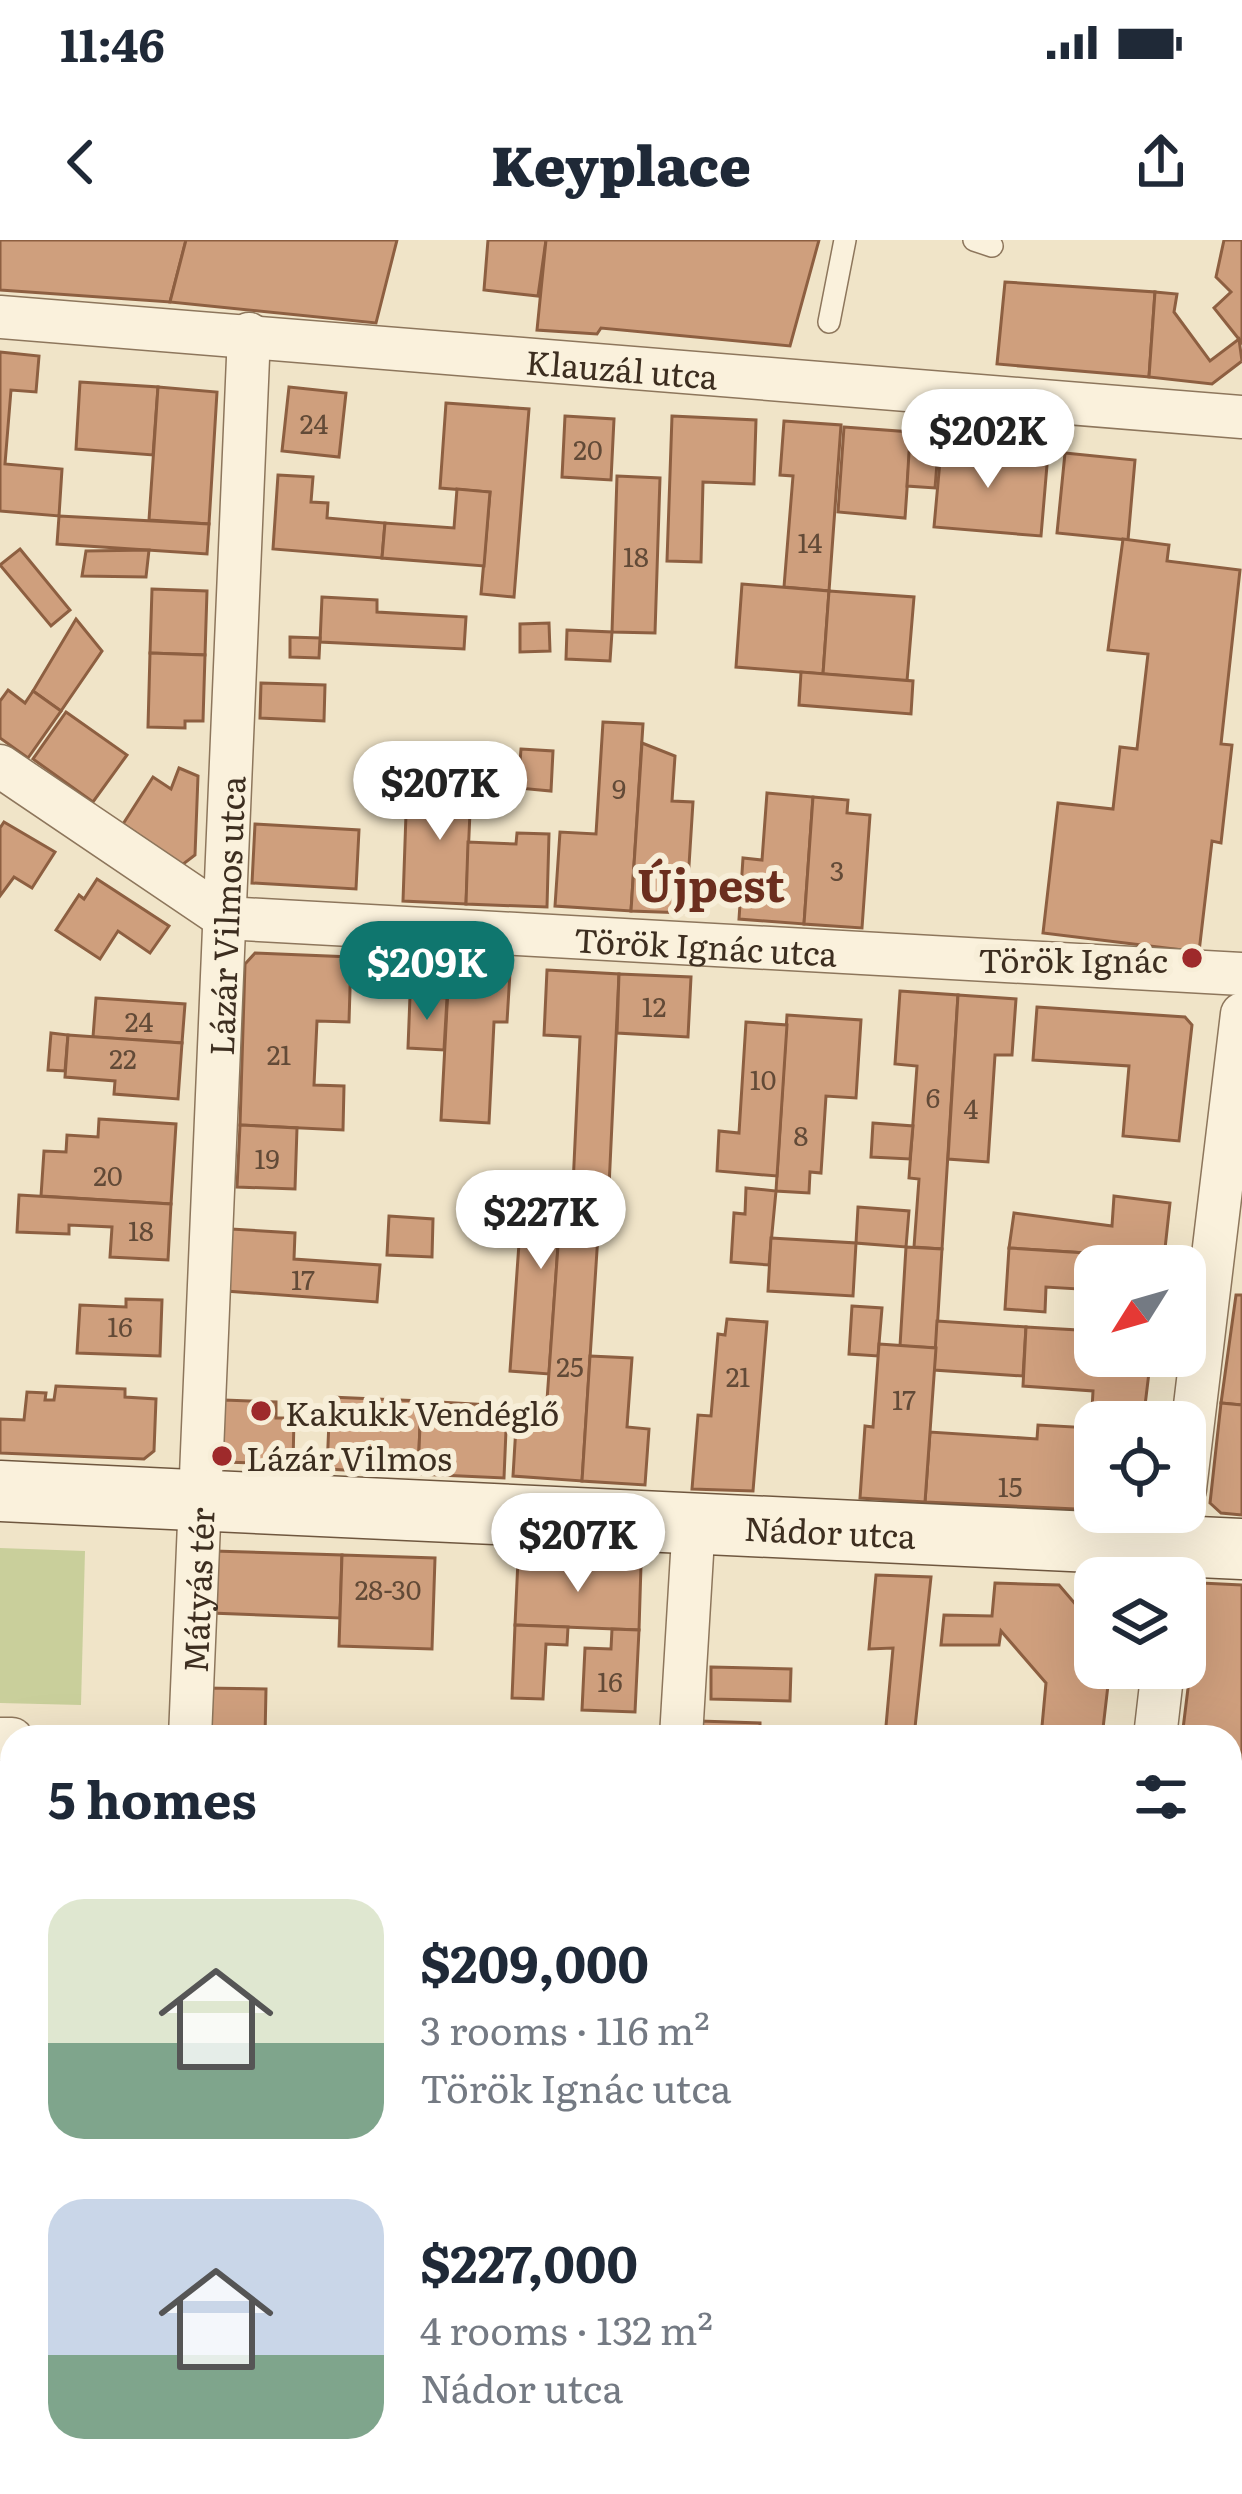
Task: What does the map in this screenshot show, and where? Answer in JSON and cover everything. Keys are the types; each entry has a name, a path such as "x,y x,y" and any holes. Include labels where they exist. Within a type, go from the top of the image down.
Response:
{"street":[{"name":"Klauzál utca","path":"0,316 1242,417"},
{"name":"Lázár Vilmos utca","path":"200,1499 249,334"},
{"path":"0,766 225,918"},
{"name":"Török Ignác utca","path":"225,918 1242,974"},
{"path":"1196,1401 1242,1014"},
{"name":"Mátyás tér","path":"0,1491 200,1499 191,1725"},
{"name":"Nádor utca","path":"200,1499 694,1520 1074,1529"},
{"path":"682,1725 694,1520"},
{"name":"Nádor utca","path":"1187,1533 1242,1549"},
{"path":"1156,1725 1160,1689"}],"lane":[{"path":"829,322 845,240"}],"green space":[{"path":"0,1548 85,1551 81,1705 0,1703"}],"building":[{"path":"0,240 186,240 170,302 0,290"},
{"path":"186,240 397,240 376,323 170,302"},
{"path":"488,240 546,240 538,296 484,290"},
{"path":"546,240 819,240 790,346 601,328 597,334 537,330"},
{"path":"1224,240 1242,240 1242,343 1214,308 1231,292 1216,277"},
{"path":"1005,282 1155,292 1149,377 997,364"},
{"path":"1155,292 1177,294 1174,312 1210,361 1239,339 1242,361 1212,384 1149,377"},
{"path":"0,352 39,356 36,392 11,390 5,464 62,469 59,516 0,511"},
{"path":"80,382 158,387 153,455 76,449"},
{"path":"158,387 217,392 209,524 149,520"},
{"path":"289,387 346,393 339,457 282,451"},
{"path":"446,403 529,409 514,597 481,594 490,492 440,488"},
{"path":"565,416 614,419 611,480 562,477"},
{"path":"672,416 756,420 754,484 703,482 701,562 667,561"},
{"path":"784,421 841,425 829,591 784,587 793,476 780,475"},
{"path":"844,427 911,432 905,518 838,512"},
{"path":"910,436 939,438 935,488 907,486"},
{"path":"942,439 1001,444 1000,461 1047,465 1041,536 934,527"},
{"path":"1065,453 1135,460 1128,540 1057,533"},
{"path":"278,475 313,477 311,502 328,503 327,518 385,523 382,558 273,549"},
{"path":"617,476 660,478 655,633 612,632"},
{"path":"457,489 490,492 484,566 382,558 385,523 454,528"},
{"path":"59,516 209,524 207,554 57,544"},
{"path":"1123,539 1169,545 1167,561 1240,570 1221,744 1232,745 1221,843 1212,841 1199,952 1043,933 1058,803 1113,809 1120,747 1137,749 1148,654 1108,650"},
{"path":"20,549 70,610 51,626 0,565"},
{"path":"149,550 146,577 82,576 86,551"},
{"path":"742,584 829,591 823,674 736,667"},
{"path":"152,589 207,591 205,655 150,653"},
{"path":"829,591 914,597 907,681 823,674"},
{"path":"322,597 377,600 377,612 466,617 464,649 320,642"},
{"path":"76,619 102,651 61,711 33,691"},
{"path":"549,623 550,651 520,652 520,624"},
{"path":"567,630 612,632 610,661 566,659"},
{"path":"290,637 320,638 319,658 290,657"},
{"path":"150,653 205,655 203,721 185,721 185,728 148,727"},
{"path":"801,672 913,681 911,714 799,705"},
{"path":"261,683 325,685 324,721 260,718"},
{"path":"8,690 25,703 33,691 61,711 28,758 0,738 0,701"},
{"path":"66,712 127,755 93,802 33,759"},
{"path":"603,722 643,724 631,911 555,906 560,832 596,834"},
{"path":"642,743 675,756 672,801 693,802 686,913 631,911"},
{"path":"521,749 553,751 551,791 518,788"},
{"path":"439,765 472,766 466,904 403,901 406,814 437,815"},
{"path":"179,768 198,776 195,855 182,865 123,824 153,777 171,789"},
{"path":"767,793 813,797 804,924 739,919 743,858 762,860"},
{"path":"813,797 848,800 847,813 870,815 862,928 804,924"},
{"path":"4,822 55,852 32,888 14,877 0,896 0,828"},
{"path":"255,824 359,830 356,889 252,883"},
{"path":"517,833 549,834 547,907 466,904 468,842 516,844"},
{"path":"97,879 169,926 150,953 118,931 100,959 56,930 79,895 84,899"},
{"path":"255,953 351,957 349,1022 317,1021 314,1085 344,1086 343,1130 240,1125 245,964"},
{"path":"449,969 510,972 507,1022 494,1022 489,1123 441,1120"},
{"path":"547,970 619,974 609,1187 573,1185 580,1037 544,1035"},
{"path":"619,974 691,977 688,1037 617,1033"},
{"path":"900,991 958,995 942,1249 914,1247 919,1179 909,1178 917,1066 895,1064"},
{"path":"958,995 1016,999 1012,1055 995,1055 988,1162 948,1159"},
{"path":"410,996 447,998 444,1050 408,1048"},
{"path":"96,998 185,1004 182,1043 93,1037"},
{"path":"1037,1007 1185,1017 1192,1025 1179,1141 1123,1136 1129,1066 1033,1060"},
{"path":"787,1015 861,1020 856,1098 826,1096 821,1173 810,1172 809,1193 776,1191"},
{"path":"746,1022 787,1025 777,1176 717,1171 719,1131 739,1133"},
{"path":"51,1033 68,1035 65,1071 48,1070"},
{"path":"68,1035 182,1043 178,1099 114,1094 115,1081 65,1077"},
{"path":"99,1119 176,1124 171,1204 41,1196 44,1151 66,1152 67,1135 98,1137"},
{"path":"873,1123 913,1126 910,1159 871,1157"},
{"path":"240,1125 297,1128 295,1189 237,1187"},
{"path":"523,1187 586,1191 583,1234 559,1232 549,1374 510,1371"},
{"path":"746,1188 776,1191 769,1265 731,1262 734,1213 745,1214"},
{"path":"19,1195 171,1204 168,1260 110,1257 112,1227 69,1225 69,1234 17,1232"},
{"path":"1114,1196 1170,1203 1165,1245 1074,1245 1074,1252 1009,1248 1014,1213 1112,1226"},
{"path":"858,1207 909,1211 906,1247 856,1243"},
{"path":"389,1216 433,1219 432,1257 387,1255"},
{"path":"231,1229 295,1233 294,1259 380,1265 377,1302 226,1291"},
{"path":"559,1232 598,1235 582,1481 513,1476 516,1426 545,1428"},
{"path":"771,1238 856,1243 853,1296 768,1291"},
{"path":"906,1247 942,1249 936,1348 900,1346"},
{"path":"1009,1248 1074,1252 1074,1289 1046,1287 1045,1312 1005,1309"},
{"path":"1236,1295 1242,1295 1242,1405 1221,1403"},
{"path":"126,1299 162,1300 160,1356 77,1353 80,1305 126,1307"},
{"path":"852,1306 882,1308 878,1356 849,1354"},
{"path":"727,1319 767,1322 753,1491 692,1489 698,1415 711,1416 718,1334 725,1335"},
{"path":"937,1321 1026,1327 1023,1376 934,1370"},
{"path":"1026,1327 1074,1330 1074,1377 1148,1377 1146,1401 1092,1401 1093,1391 1023,1386"},
{"path":"879,1344 936,1348 925,1502 860,1498 865,1426 873,1427"},
{"path":"590,1356 632,1358 627,1427 649,1429 645,1485 582,1481"},
{"path":"56,1386 125,1389 125,1397 156,1399 154,1451 144,1459 0,1453 0,1419 24,1420 27,1392 46,1393 45,1400 54,1400"},
{"path":"330,1397 421,1401 418,1474 327,1469"},
{"path":"224,1400 276,1402 276,1418 294,1418 293,1464 222,1462"},
{"path":"421,1401 507,1406 504,1478 418,1474"},
{"path":"1221,1403 1242,1405 1242,1515 1221,1513 1210,1503"},
{"path":"1038,1425 1074,1427 1074,1509 925,1502 930,1432 1037,1439"},
{"path":"213,1551 342,1555 340,1618 211,1613"},
{"path":"342,1555 435,1558 432,1649 339,1646"},
{"path":"518,1560 641,1565 639,1630 515,1625"},
{"path":"876,1575 931,1577 915,1725 886,1725 893,1648 869,1649"},
{"path":"995,1583 1059,1585 1074,1602 1074,1689 1108,1689 1103,1725 1042,1725 1046,1683 1001,1631 999,1645 941,1645 944,1615 992,1616"},
{"path":"1206,1583 1242,1585 1242,1725 1183,1725 1188,1689 1206,1689"},
{"path":"515,1625 568,1627 567,1645 546,1644 543,1699 512,1698"},
{"path":"612,1629 639,1630 635,1712 582,1710 585,1648 611,1649"},
{"path":"711,1667 791,1669 790,1701 711,1699"},
{"path":"202,1688 266,1689 265,1725 202,1725"},
{"path":"699,1721 760,1723 760,1725 699,1725"}],"place":[{"name":"Török Ignác","path":"1192,958"},
{"name":"Kakukk Vendéglő","path":"261,1411"},
{"name":"Lázár Vilmos","path":"222,1456"}],"district":[{"name":"Újpest","path":"711,882"}]}
